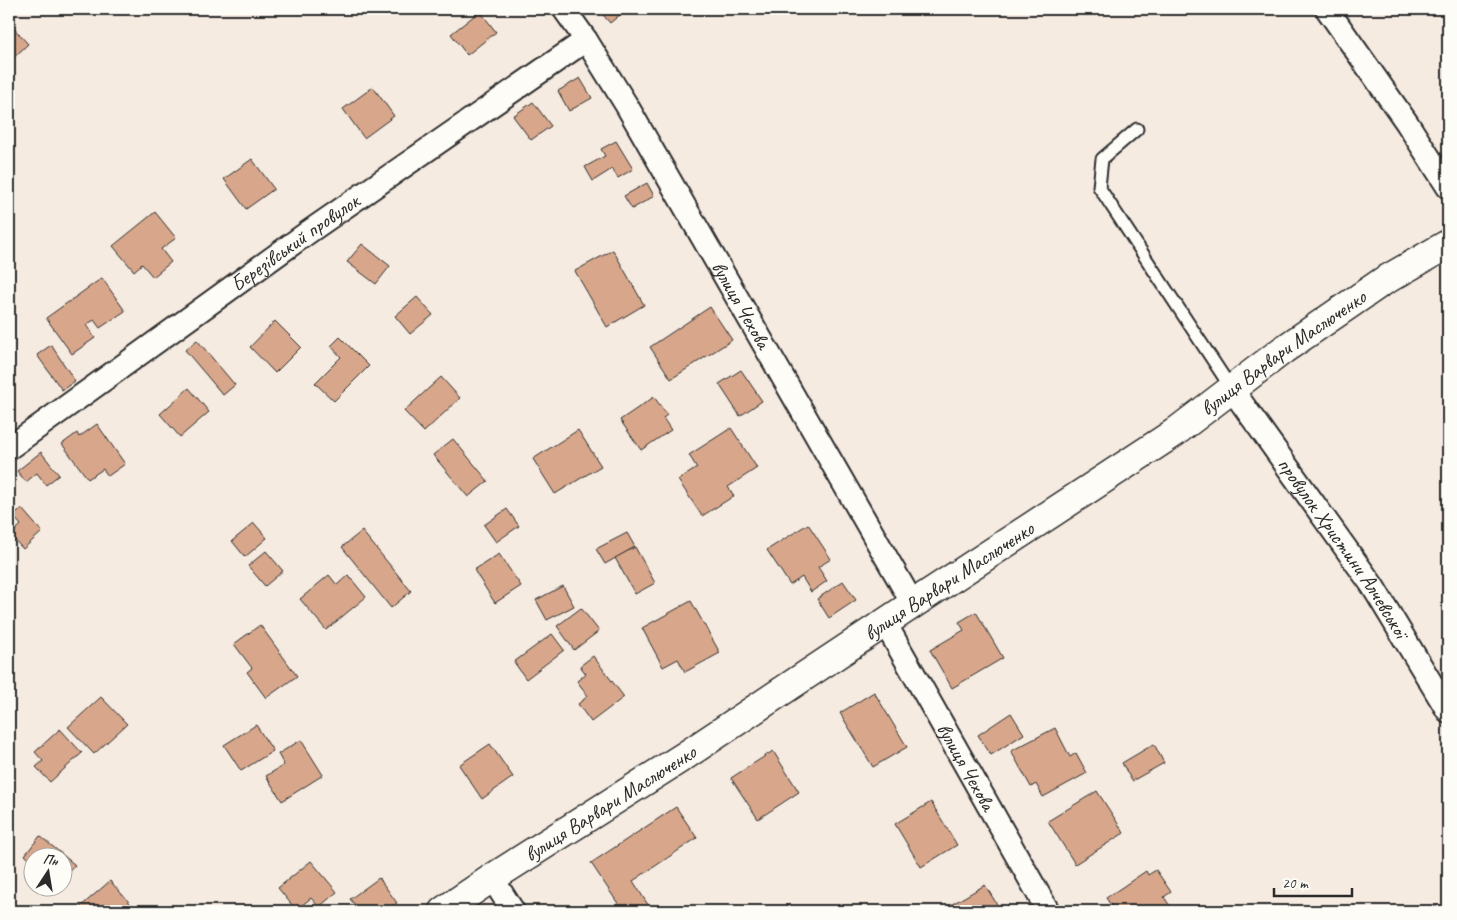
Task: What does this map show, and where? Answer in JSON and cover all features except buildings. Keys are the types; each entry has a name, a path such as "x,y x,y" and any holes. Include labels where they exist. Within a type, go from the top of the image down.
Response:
{"street":[{"name":"вулиця Чехова","path":"564,9 586,40 637,123 913,604"},
{"path":"1327,9 1407,123 1448,187"},
{"name":"Березівський провулок","path":"9,448 310,231 586,40"},
{"name":"вулиця Варвари Маслюченко","path":"443,911 686,755 1174,433 1283,350 1382,282 1448,244"},
{"name":"провулок Христини Алчевської","path":"1231,388 1372,585 1448,711"},
{"name":"вулиця Чехова","path":"885,623 1048,911"},
{"path":"492,878 513,911"}],"lane":[{"path":"1137,129 1102,159 1099,187 1231,388"}]}
